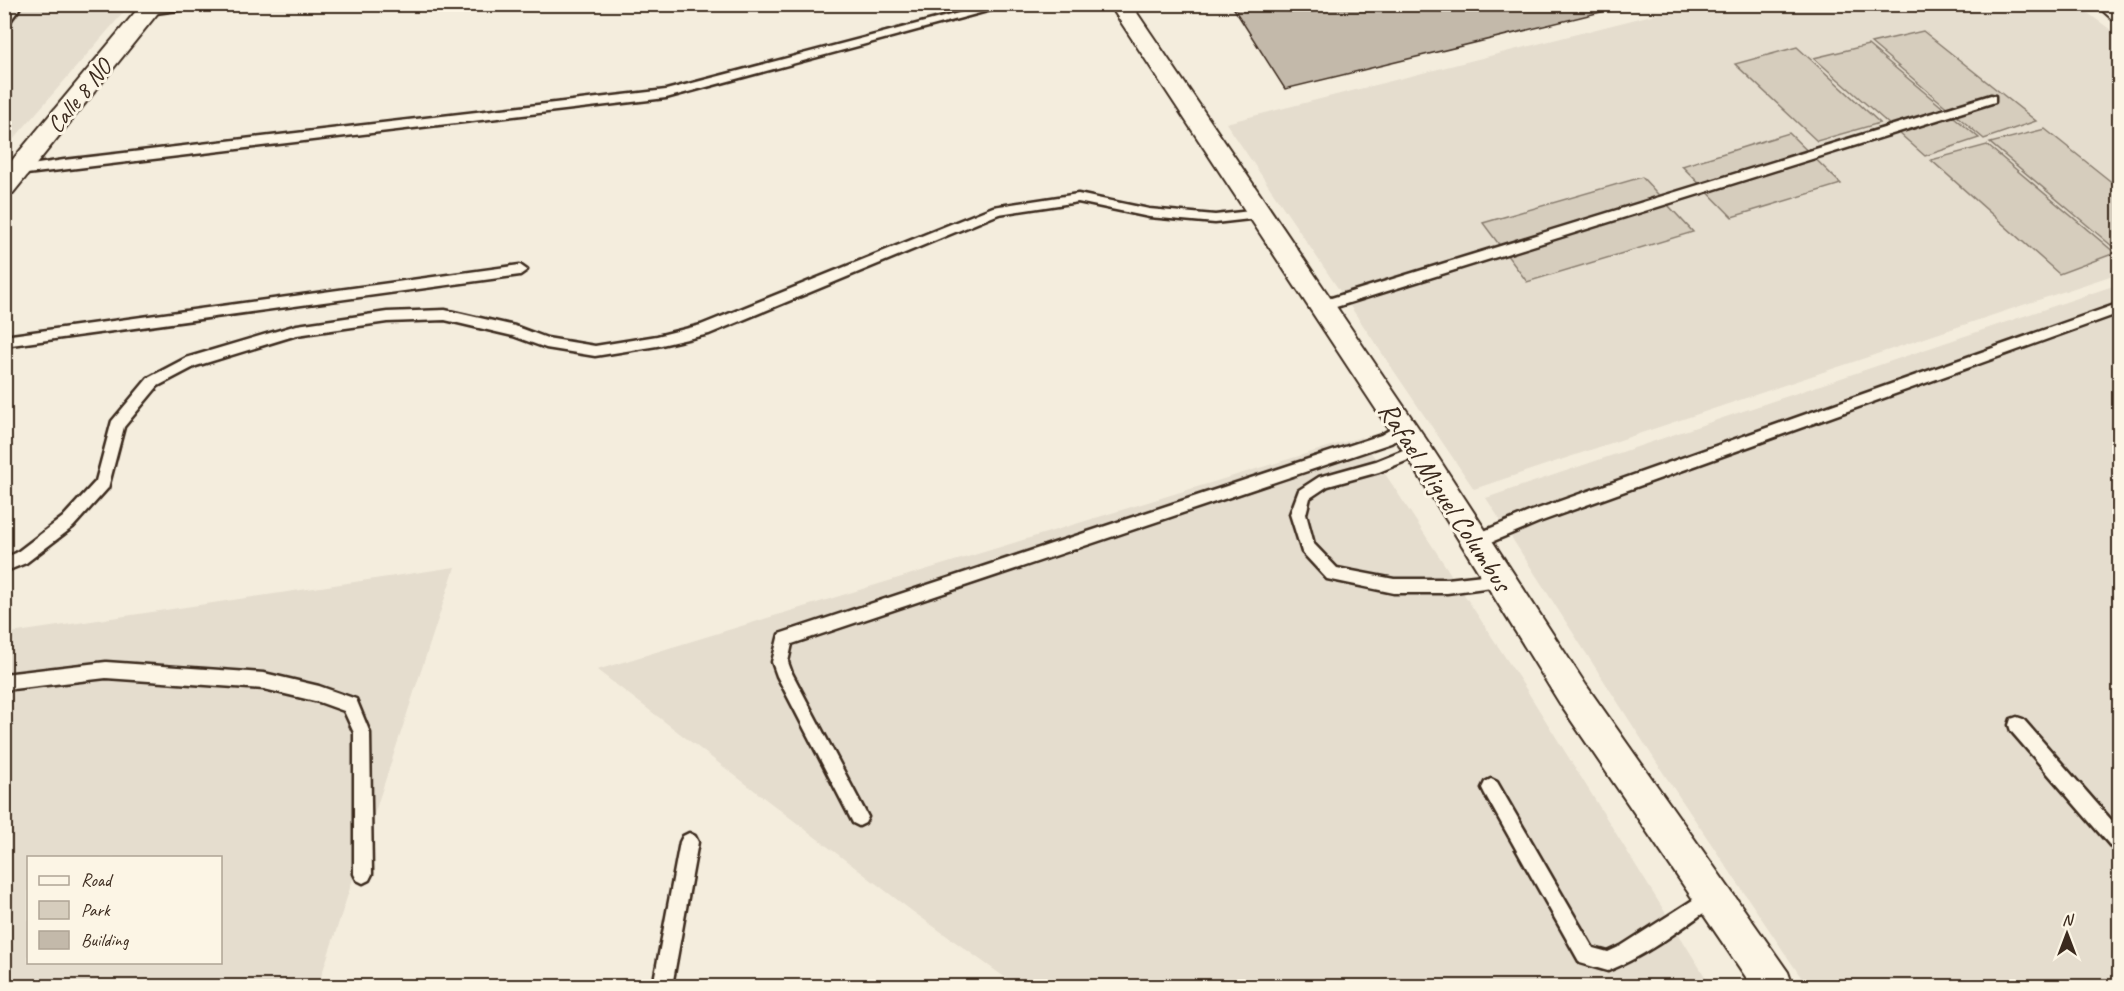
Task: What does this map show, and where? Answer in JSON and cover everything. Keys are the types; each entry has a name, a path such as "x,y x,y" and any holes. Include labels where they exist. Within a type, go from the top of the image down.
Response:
{"street":[{"name":"Rafael Miguel Columbus","path":"1120,4 1477,541 1574,696 1774,987"},
{"path":"2106,4 2120,14"},
{"name":"Calle 8 NO","path":"11,179 152,8"}],"lane":[{"path":"152,8 199,4"},
{"path":"11,179 64,164 666,94 1008,4"},
{"path":"4,22 14,9"},
{"path":"1320,307 1991,99"},
{"path":"4,565 21,558 68,522 103,484 117,425 153,382 191,362 297,330 387,317 445,315 515,332 546,344 595,351 657,341 704,330 997,210 1078,198 1149,213 1215,219 1259,214"},
{"path":"4,341 520,270"},
{"path":"1477,541 1534,517 2120,308"},
{"path":"859,817 785,676 780,662 786,639 1386,439 1410,439"},
{"path":"1410,439 1379,466 1324,481 1304,494 1298,514 1307,547 1333,574 1394,586 1447,586 1501,580"},
{"path":"4,682 106,670 264,681 320,694 350,705 362,733 363,874"},
{"path":"2017,725 2120,844"},
{"path":"1491,788 1587,956 1608,962 1628,953 1713,896"},
{"path":"662,987 689,842"}],"shaded area":[{"path":"5,5 130,5 5,149"},
{"path":"1691,5 2077,5 2119,36 2119,273 1474,489 1226,123"},
{"path":"2119,284 2119,986 1807,986 1664,774 1486,498"},
{"path":"1361,437 1526,689 1711,986 1017,986 912,911 597,670"},
{"path":"455,567 318,986 5,986 4,634"}],"green space":[{"path":"1923,31 2036,121 1984,139 1871,43"},
{"path":"1868,45 1979,138 1925,156 1814,58"},
{"path":"1797,47 1880,123 1817,141 1735,64"},
{"path":"2045,129 2119,188 2119,252 1990,143"},
{"path":"1789,133 1841,184 1732,217 1682,166"},
{"path":"1987,145 2115,253 2059,274 1931,160"},
{"path":"1642,177 1693,232 1527,282 1483,223"}],"building":[{"path":"1231,4 1630,4 1630,5 1285,89"}]}
